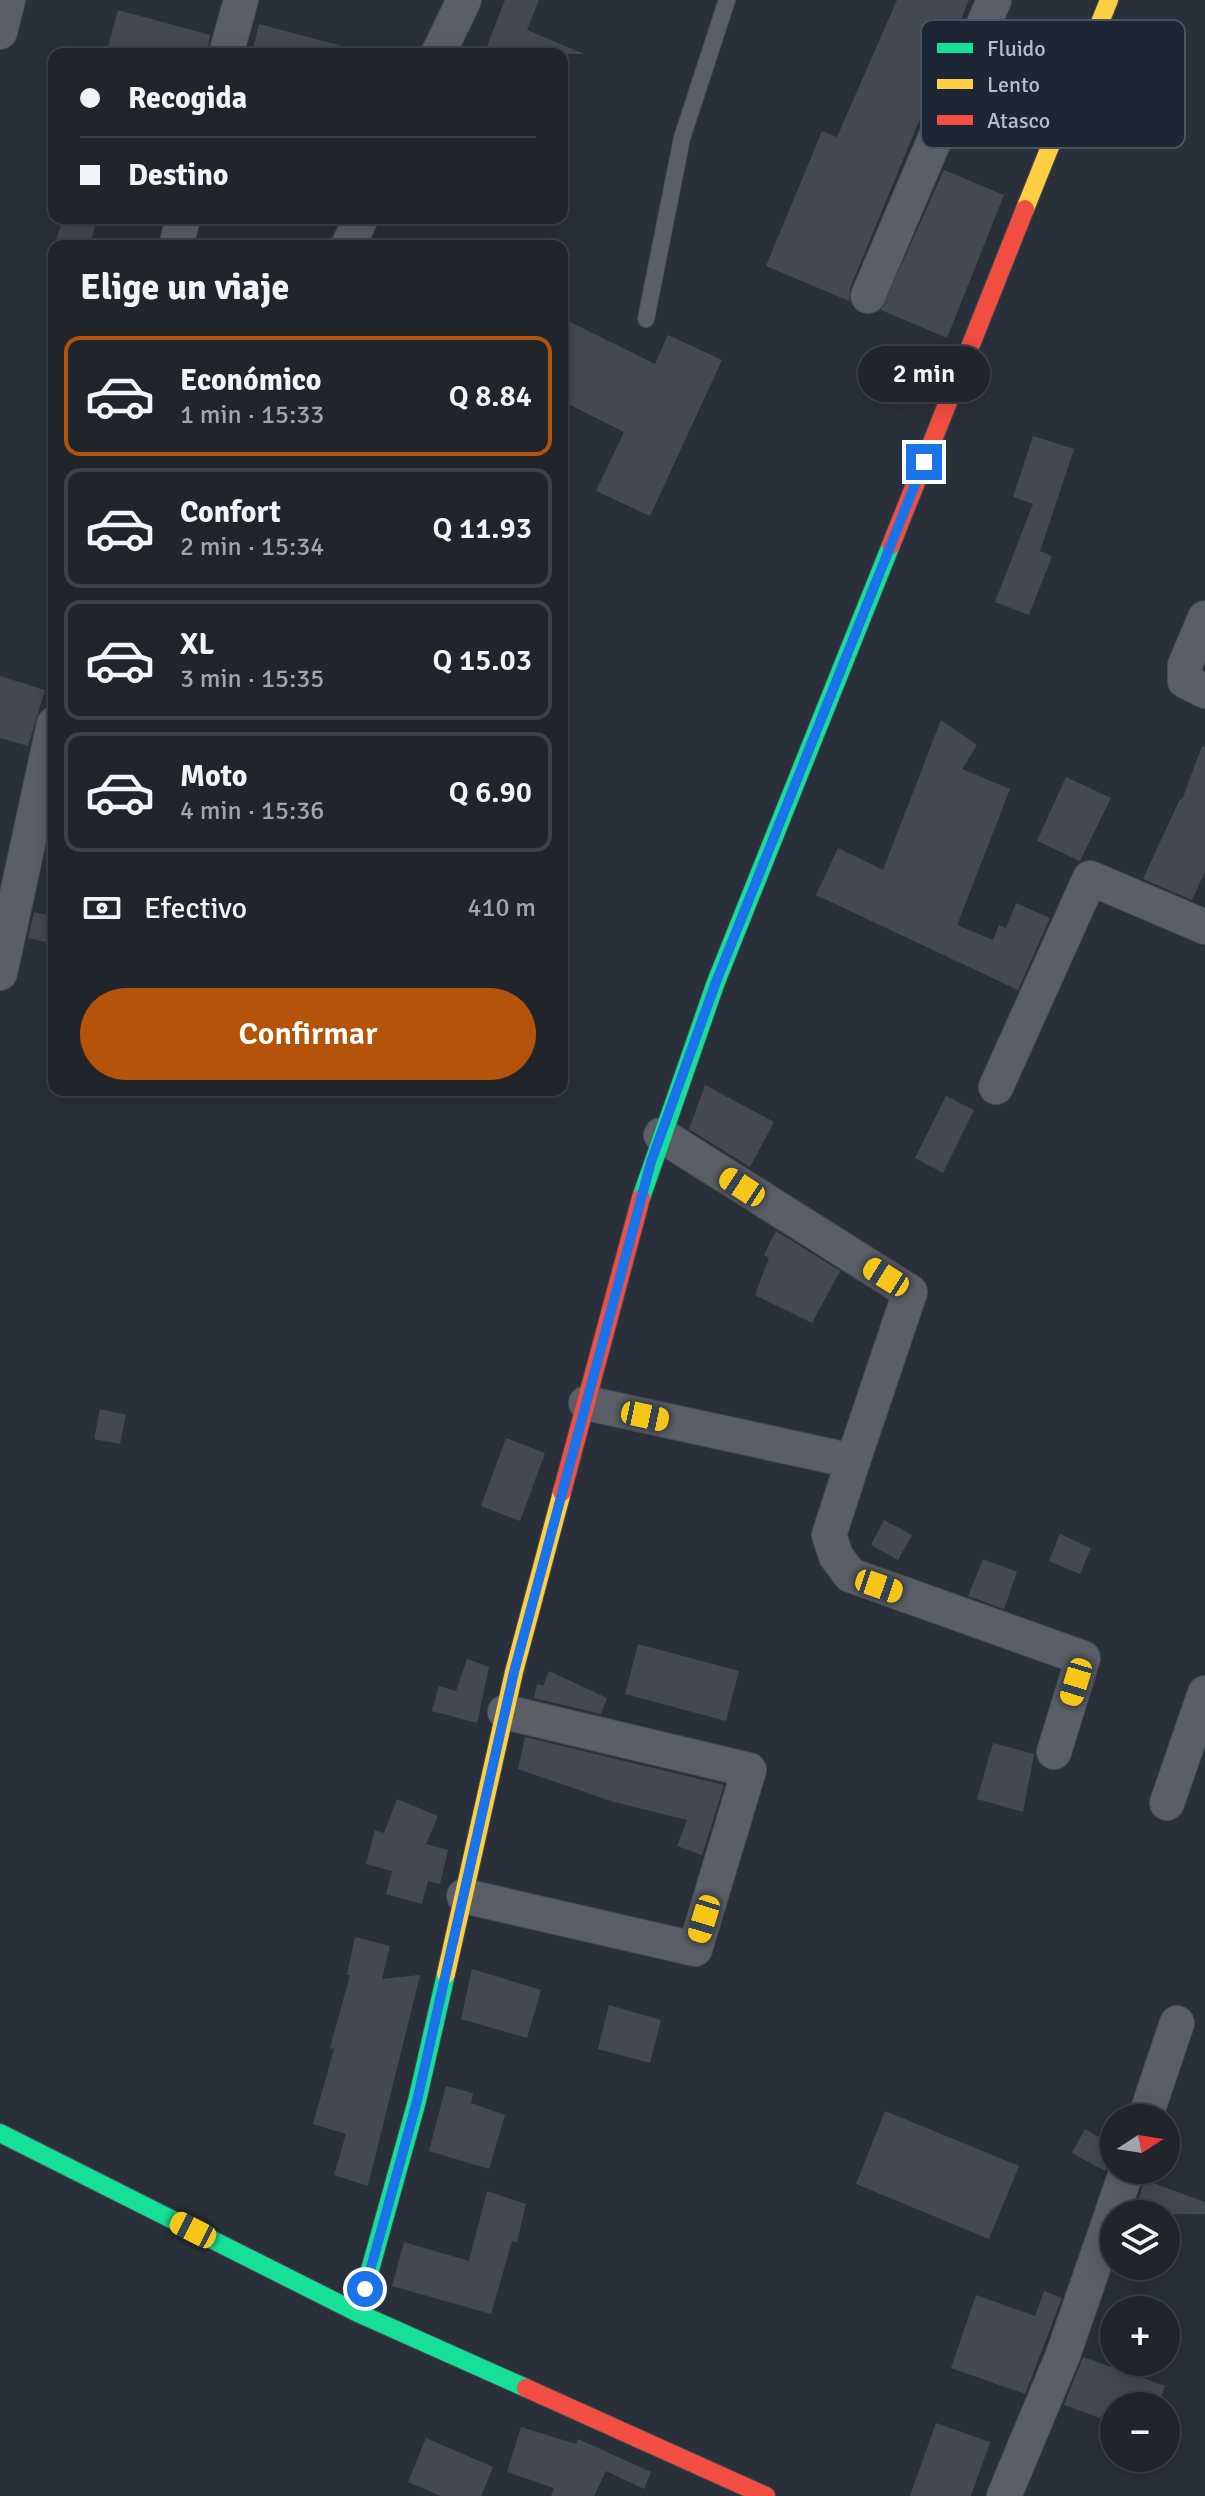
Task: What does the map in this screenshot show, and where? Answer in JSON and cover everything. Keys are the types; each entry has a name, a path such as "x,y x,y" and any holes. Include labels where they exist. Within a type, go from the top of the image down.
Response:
{"street":[{"path":"0,32 8,0"},
{"path":"228,48 241,0"},
{"path":"441,48 464,0"},
{"path":"985,20 994,0"},
{"path":"1101,20 1109,0"},
{"path":"868,296 931,148"},
{"path":"358,2313 417,2101 505,1712 586,1403 661,1135 716,982 1050,148"},
{"path":"1205,618 1185,665 1185,681 1205,691"},
{"path":"0,973 48,752"},
{"path":"996,1087 1090,878 1205,927"},
{"path":"661,1135 910,1292 829,1535 836,1556 850,1575 1083,1658 1054,1752"},
{"path":"586,1403 853,1461"},
{"path":"1167,1803 1205,1693"},
{"path":"464,1896 695,1949 749,1770 505,1712"},
{"path":"1150,2104 1177,2023"},
{"path":"0,2133 358,2313 766,2496"},
{"path":"1004,2496 1063,2355 1122,2184"}],"lane":[{"path":"646,319 682,138 727,0"}],"building":[{"path":"505,0 539,0 527,30 584,54 568,54 568,48 486,48"},
{"path":"897,0 969,0 961,20 921,20 921,116 850,288 849,301 766,266 822,131 837,137"},
{"path":"118,10 210,35 208,48 108,48"},
{"path":"259,24 342,46 342,48 253,48"},
{"path":"944,170 1004,195 947,338 881,310"},
{"path":"61,224 96,224 91,240 56,240"},
{"path":"568,321 655,364 668,335 722,360 650,516 596,491 624,432 568,404"},
{"path":"938,359 928,386 917,387 914,362"},
{"path":"1033,436 1074,449 1040,551 1052,556 1029,615 995,602 1033,504 1013,497"},
{"path":"0,676 45,690 28,746 0,738"},
{"path":"941,720 977,745 962,769 1010,789 957,925 993,940 999,925 1006,928 1016,903 1050,918 1018,990 816,895 838,848 883,870"},
{"path":"1202,746 1205,747 1205,872 1192,900 1143,879 1182,800"},
{"path":"1066,777 1111,798 1080,861 1037,841"},
{"path":"34,912 48,916 48,943 28,938"},
{"path":"705,1085 774,1122 750,1167 689,1129"},
{"path":"946,1096 974,1110 943,1173 915,1158"},
{"path":"776,1231 840,1271 812,1323 755,1295 769,1258 764,1255"},
{"path":"100,1409 126,1415 120,1444 94,1439"},
{"path":"506,1438 545,1453 520,1521 481,1506"},
{"path":"884,1520 912,1535 898,1560 871,1545"},
{"path":"1060,1534 1091,1548 1080,1574 1049,1561"},
{"path":"983,1559 1017,1572 1004,1609 968,1596"},
{"path":"638,1644 739,1671 726,1721 625,1694"},
{"path":"467,1659 489,1667 477,1723 432,1711 439,1686 456,1691"},
{"path":"549,1671 607,1698 601,1714 534,1698 537,1684 543,1686"},
{"path":"525,1737 724,1785 702,1855 677,1846 687,1820 614,1802 518,1769"},
{"path":"993,1743 1034,1754 1023,1812 977,1799"},
{"path":"397,1799 438,1816 426,1844 448,1850 440,1884 428,1881 422,1904 386,1894 392,1871 366,1864 375,1830 384,1833"},
{"path":"355,1937 390,1946 382,1979 420,1975 368,2186 334,2175 346,2134 313,2124 334,2049 330,2048 350,1975 347,1975"},
{"path":"472,1969 541,1990 527,2038 461,2019"},
{"path":"609,2005 661,2020 650,2063 598,2049"},
{"path":"446,2086 473,2093 471,2103 505,2115 489,2169 429,2151"},
{"path":"885,2111 1019,2166 989,2239 856,2184"},
{"path":"1085,2129 1100,2138 1100,2168 1072,2153"},
{"path":"1144,2184 1156,2184 1205,2202 1205,2214 1180,2214 1180,2200 1138,2200"},
{"path":"487,2191 526,2204 517,2242 512,2241 491,2314 392,2286 404,2242 469,2261"},
{"path":"1044,2291 1062,2298 1025,2394 951,2368 976,2295 1035,2316"},
{"path":"1083,2357 1100,2363 1100,2376 1137,2376 1165,2386 1163,2392 1100,2392 1100,2418 1064,2405"},
{"path":"936,2423 990,2442 971,2496 910,2496"},
{"path":"521,2427 576,2444 578,2439 651,2472 644,2489 606,2471 594,2496 551,2496 554,2488 507,2472"},
{"path":"426,2438 493,2467 481,2496 441,2496 408,2482"}],"traffic: fast":[{"path":"641,1198 716,982 891,545"},
{"path":"358,2313 417,2101 446,1974"},
{"path":"0,2133 358,2313 526,2388"}],"traffic: slow":[{"path":"1101,20 1109,0"},
{"path":"1025,209 1050,148"},
{"path":"446,1974 514,1672 562,1492"}],"traffic: jam":[{"path":"891,545 1025,209"},
{"path":"562,1492 641,1198"},
{"path":"526,2388 766,2496"}],"route":[{"path":"365,2289 417,2101 514,1672 651,1162 716,982 924,462"}]}
